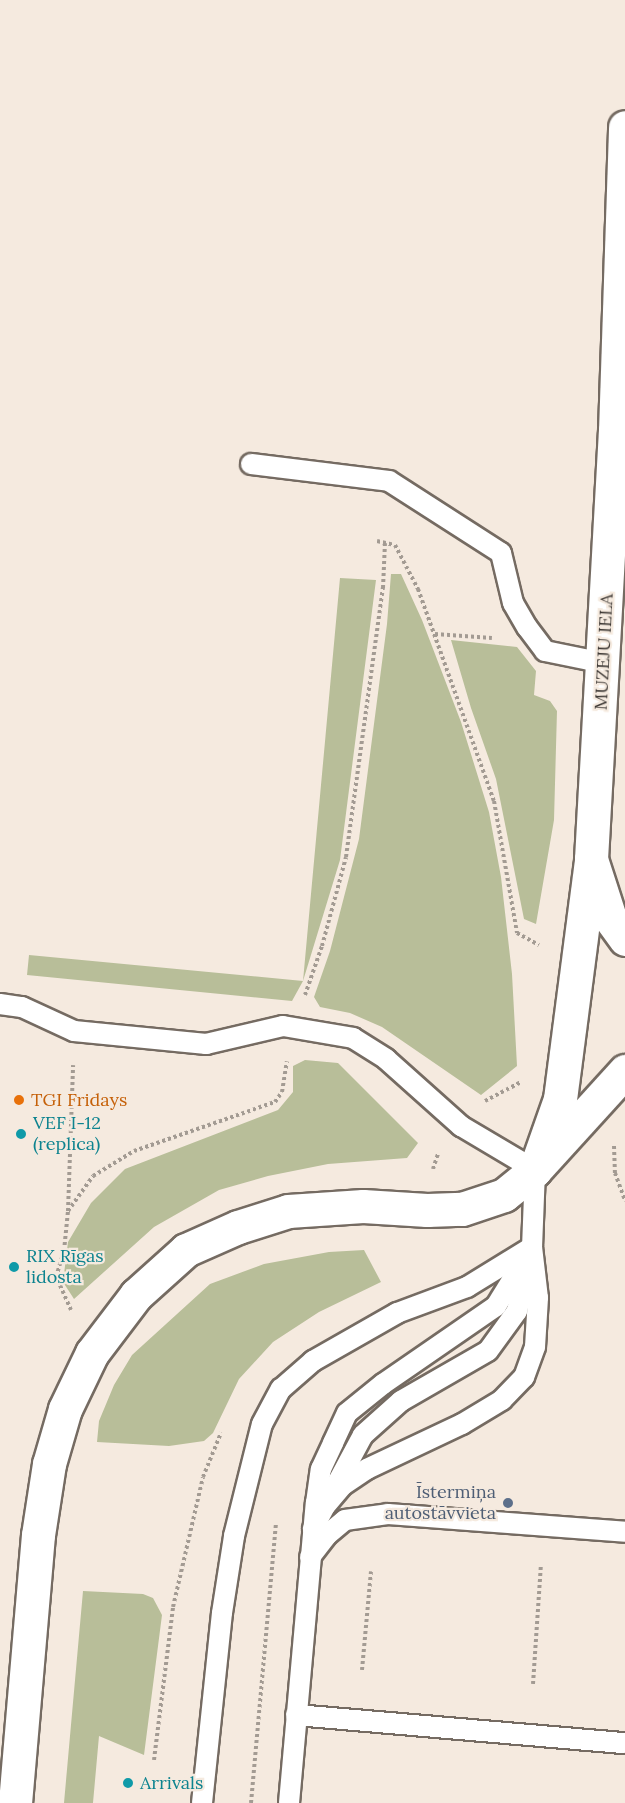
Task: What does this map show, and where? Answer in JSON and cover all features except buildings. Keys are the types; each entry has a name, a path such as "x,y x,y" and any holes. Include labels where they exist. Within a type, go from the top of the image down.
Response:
{"main road":[{"name":"MUZEJU IELA","path":"535,1170 560,1100 591,859 604,663 623,250 625,127"},
{"path":"591,859 610,918 625,939"},
{"path":"15,1803 38,1535 50,1464 65,1409 92,1353 136,1295 186,1250 238,1227 299,1210 363,1206 427,1210 462,1209 504,1195 535,1170 625,1071"}],"lane":[{"path":"251,464 390,481 501,553 513,603 545,651 604,663"},
{"path":"0,1004 22,1006 74,1031 206,1044 283,1026 353,1038 387,1059 461,1126 535,1170 532,1247 538,1308 535,1347 524,1377 502,1400 462,1424 367,1469 342,1486 325,1506 313,1529"},
{"path":"289,1803 310,1557 321,1469 347,1413 383,1384 496,1306 532,1247"},
{"path":"313,1529 363,1435 401,1401 488,1351 517,1311 532,1247"},
{"path":"202,1803 222,1613 234,1536 262,1424 281,1389 313,1361 397,1314 466,1287 532,1247"},
{"path":"310,1557 327,1535 345,1521 388,1514 625,1532"},
{"path":"296,1715 625,1743"}],"path":[{"path":"377,542 395,545 418,589 494,801 517,933 545,948"},
{"path":"68,1211 93,1176 134,1151 275,1102 282,1092 289,1054 305,1051 300,1029 304,998 322,946 346,857 383,588 385,543"},
{"path":"74,1031 68,1211 64,1251 56,1277 74,1315"},
{"path":"461,1126 482,1102 521,1082 525,1072"},
{"path":"614,1143 615,1173 625,1201"},
{"path":"431,1145 439,1153 432,1171"},
{"path":"533,1684 541,1565"},
{"path":"362,1670 371,1571"}],"green space":[{"path":"391,574 401,574 422,620 461,722 489,812 501,877 512,974 517,1066 481,1095 382,1027 350,1013 320,1007 314,997 330,951 359,839 387,624"},
{"path":"340,578 376,580 340,860 303,981"},
{"path":"451,640 517,647 536,671 534,695 550,701 557,711 554,820 536,924 524,919 496,779 471,708"},
{"path":"29,955 303,981 292,1001 27,975"},
{"path":"305,1060 338,1063 418,1143 407,1158 328,1164 268,1176 219,1190 154,1227 74,1299 63,1282 68,1242 91,1203 125,1169 278,1110 293,1092 293,1066"},
{"path":"364,1250 381,1282 319,1312 273,1342 239,1379 213,1433 204,1441 169,1446 97,1442 99,1421 114,1385 132,1355 210,1284 264,1264 329,1252"},
{"path":"83,1591 143,1594 153,1598 162,1615 144,1755 99,1736 93,1803 64,1803"}],"place":[{"name":"TGI Fridays","path":"19,1100"},
{"name":"VEF I-12 (replica)","path":"21,1134"},
{"name":"RIX Rīgas lidosta","path":"14,1267"},
{"name":"Īstermiņa autostāvvieta","path":"508,1503"},
{"name":"Arrivals","path":"128,1783"}]}
